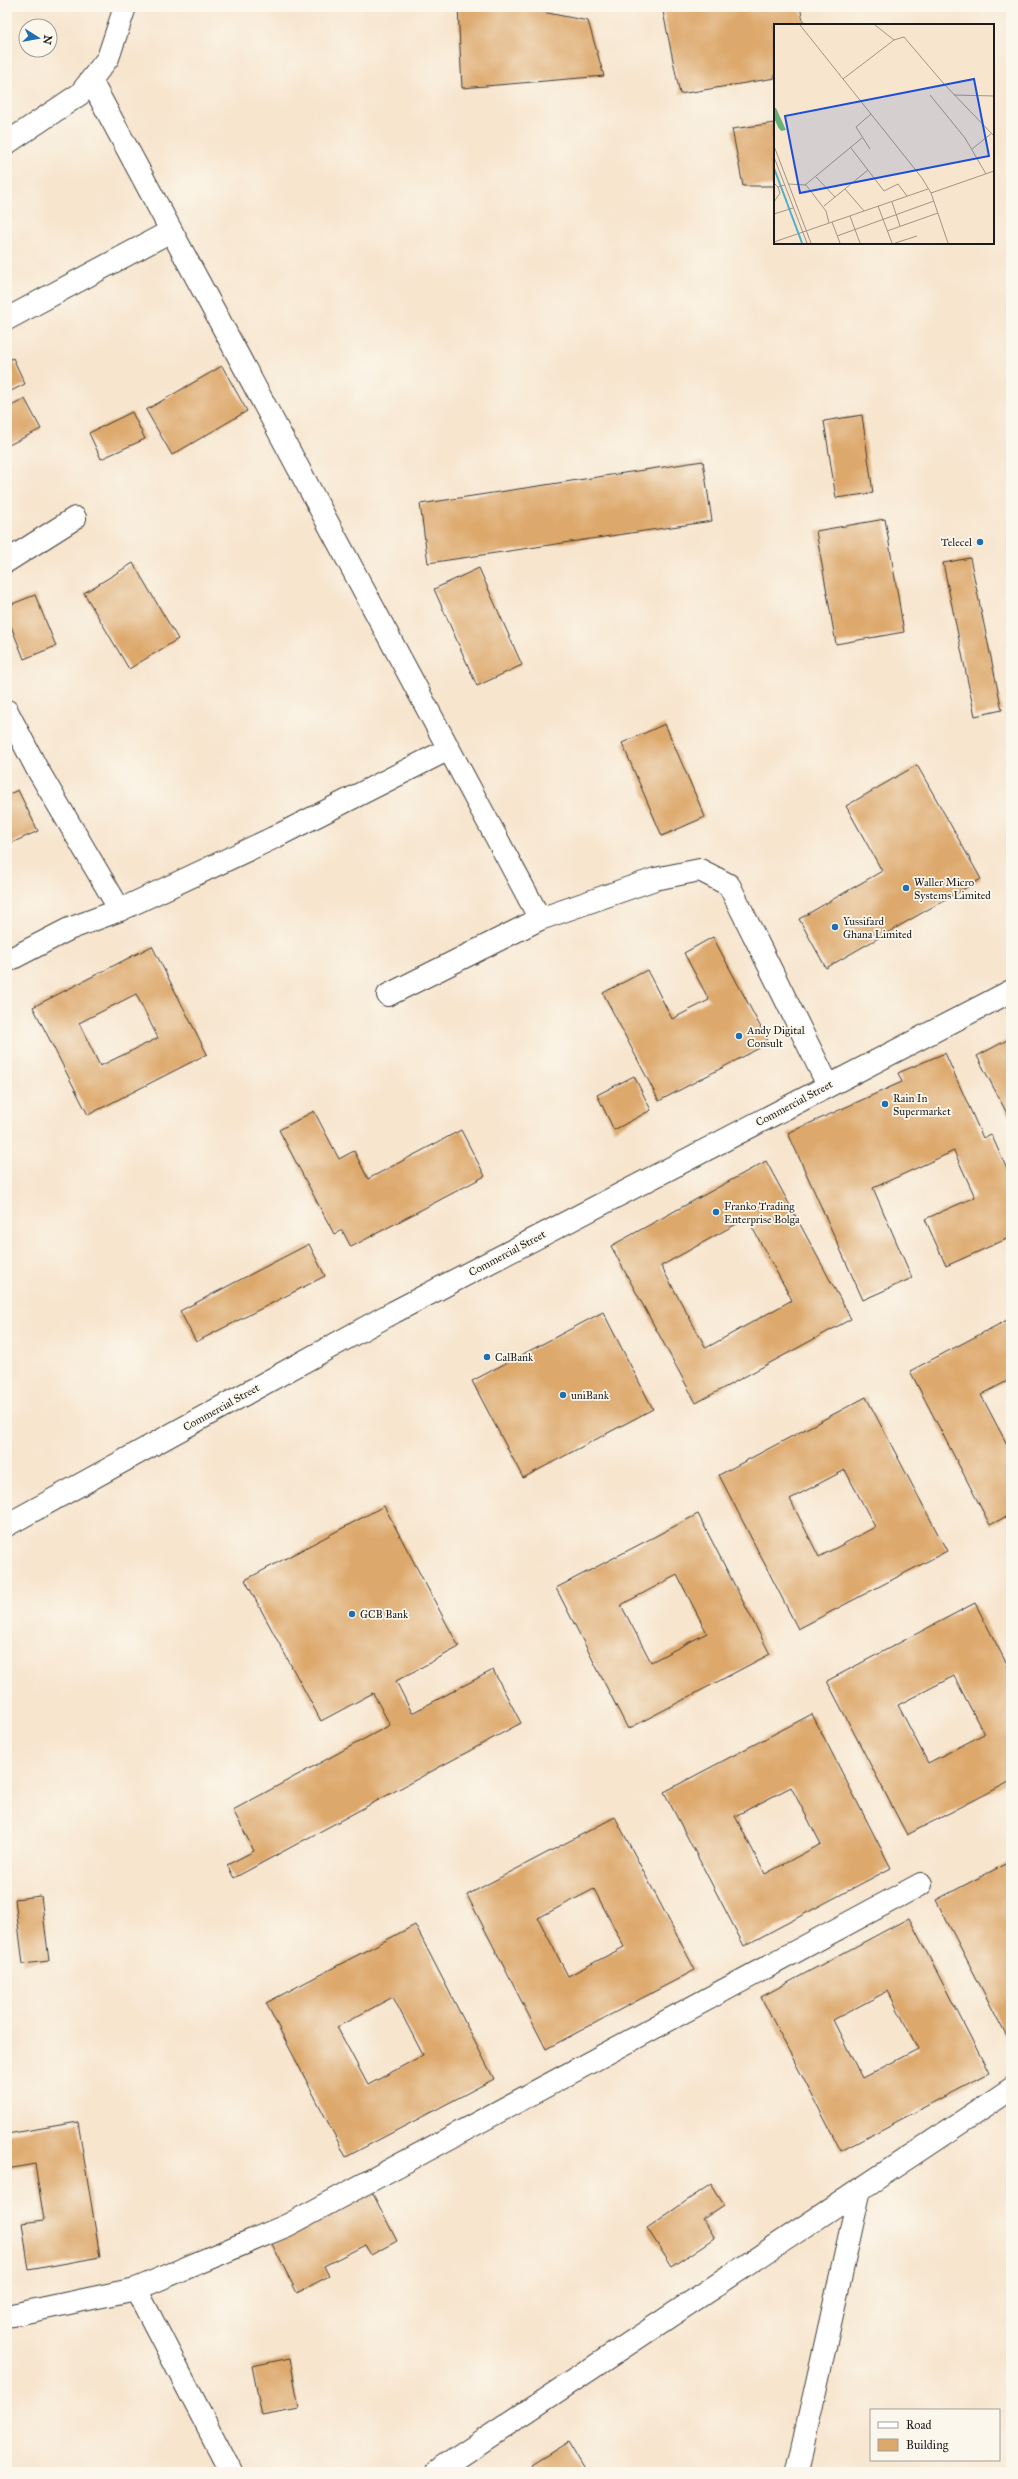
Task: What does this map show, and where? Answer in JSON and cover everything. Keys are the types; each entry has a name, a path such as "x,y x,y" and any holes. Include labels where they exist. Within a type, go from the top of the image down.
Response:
{"street":[{"path":"7,143 80,94 108,58 125,7"},
{"path":"91,80 540,919"},
{"path":"7,318 171,231"},
{"path":"7,561 75,518"},
{"path":"7,710 36,766 120,910"},
{"path":"7,961 69,929 120,910 273,838 449,749"},
{"path":"388,995 540,919 655,879 700,870 729,885 828,1085"},
{"name":"Commercial Street","path":"7,1525 394,1312 1011,991"},
{"path":"7,2316 136,2289 288,2224 921,1884"},
{"path":"436,2472 1011,2089"},
{"path":"797,2472 860,2189"},
{"path":"136,2289 231,2472"}],"building":[{"path":"458,7 517,7 588,21 604,76 462,88"},
{"path":"662,7 800,7 804,24 774,24 774,78 680,94"},
{"path":"774,123 774,186 743,186 732,129"},
{"path":"13,358 25,384 7,393 7,361"},
{"path":"222,366 247,411 172,455 146,410"},
{"path":"25,399 41,429 7,446 7,408"},
{"path":"132,412 145,439 101,459 89,433"},
{"path":"862,415 873,493 836,498 824,421"},
{"path":"703,461 712,521 428,563 420,504"},
{"path":"885,519 904,632 836,644 816,531"},
{"path":"970,558 1002,710 975,716 943,563"},
{"path":"133,563 178,639 129,669 84,593"},
{"path":"479,568 522,665 477,686 434,589"},
{"path":"35,595 56,646 24,659 7,616 7,606"},
{"path":"665,724 705,817 662,836 622,743"},
{"path":"917,765 981,879 826,968 799,919 882,871 846,806"},
{"path":"18,790 38,831 7,845 7,795"},
{"path":"713,937 769,1043 659,1101 603,993 647,970 672,1019 709,1000 684,953"},
{"path":"152,946 207,1054 88,1115 33,1007","holes":["136,994 158,1038 100,1066 79,1023"]},
{"path":"1011,1038 1011,1121 977,1056"},
{"path":"945,1053 983,1138 991,1134 1011,1178 1011,1237 946,1266 925,1219 975,1197 954,1151 873,1188 912,1278 863,1300 788,1133 902,1082 898,1073"},
{"path":"634,1076 651,1110 614,1130 597,1095"},
{"path":"314,1111 339,1159 354,1151 368,1179 461,1130 485,1176 351,1247 342,1230 334,1234 279,1130"},
{"path":"766,1161 851,1319 696,1403 611,1246","holes":["747,1218 792,1300 706,1348 661,1266"]},
{"path":"309,1244 325,1276 196,1342 180,1311"},
{"name":"uniBank","path":"603,1312 653,1409 523,1478 472,1381"},
{"path":"1011,1318 1011,1379 981,1395 1011,1452 1011,1514 990,1525 910,1371"},
{"path":"866,1397 947,1551 798,1629 719,1475","holes":["845,1470 875,1527 819,1557 790,1499"]},
{"path":"384,1506 459,1647 396,1681 412,1713 493,1670 521,1723 234,1878 227,1865 254,1851 233,1810 390,1725 373,1693 321,1721 245,1580"},
{"path":"698,1514 770,1654 628,1729 556,1588","holes":["677,1575 707,1633 651,1662 621,1605"]},
{"path":"975,1603 1011,1672 1011,1781 907,1835 827,1681","holes":["954,1676 984,1734 928,1763 898,1705"]},
{"path":"812,1714 891,1868 744,1946 664,1792","holes":["791,1787 821,1844 765,1874 735,1816"]},
{"path":"615,1817 695,1970 546,2049 467,1895","holes":["594,1889 624,1947 568,1976 538,1918"]},
{"path":"1011,1861 1011,1922 1007,1924 1011,1931 1011,2045 936,1900"},
{"path":"41,1896 49,1961 23,1964 15,1899"},
{"path":"909,1918 989,2073 841,2151 761,1997","holes":["888,1991 918,2049 862,2078 833,2020"]},
{"path":"415,1925 494,2079 346,2157 266,2003","holes":["393,1997 423,2055 368,2085 337,2027"]},
{"path":"78,2122 100,2257 29,2270 22,2223 44,2220 35,2164 7,2169 7,2134"},
{"path":"711,2184 724,2205 703,2219 715,2238 672,2267 647,2228"},
{"path":"372,2192 397,2241 371,2255 365,2245 324,2266 329,2276 297,2293 272,2244"},
{"path":"290,2358 299,2409 262,2416 252,2366"},
{"path":"568,2442 586,2472 536,2472 531,2465"}],"place":[{"name":"Telecel","path":"980,542"},
{"name":"Waller Micro Systems Limited","path":"906,888"},
{"name":"Yussifard Ghana Limited","path":"835,927"},
{"name":"Andy Digital Consult","path":"739,1036"},
{"name":"Rain In Supermarket","path":"885,1104"},
{"name":"Franko Trading Enterprise Bolga","path":"716,1212"},
{"name":"CalBank","path":"487,1357"},
{"name":"uniBank","path":"563,1395"},
{"name":"GCB Bank","path":"352,1614"}]}
